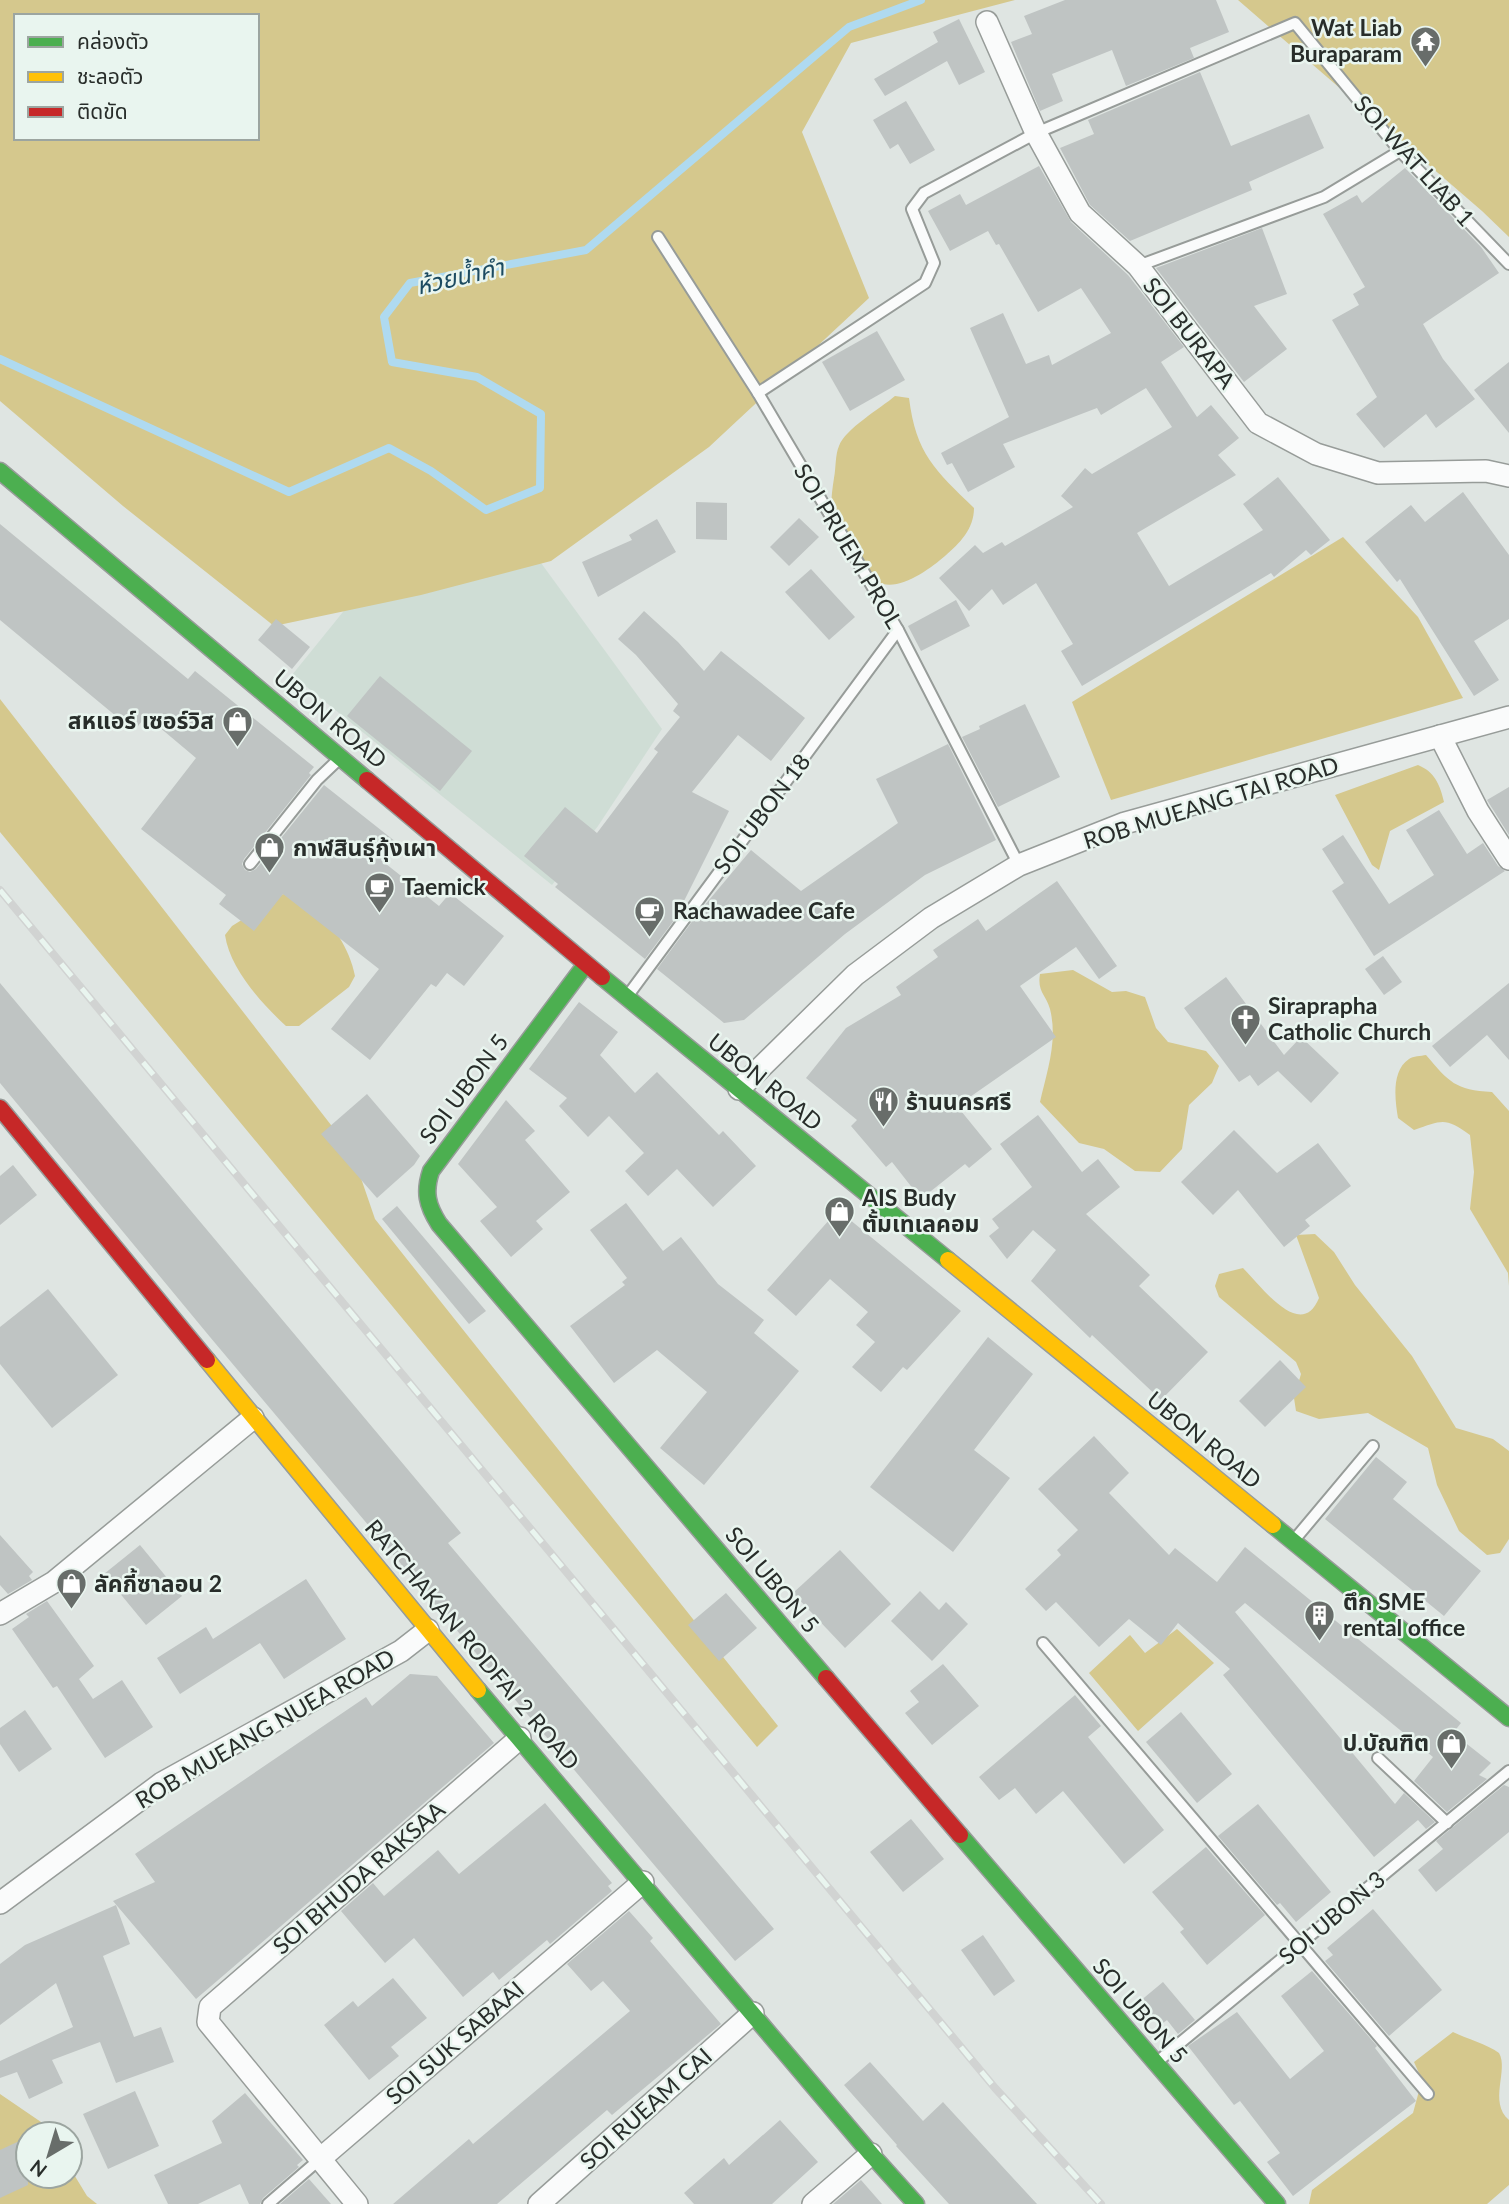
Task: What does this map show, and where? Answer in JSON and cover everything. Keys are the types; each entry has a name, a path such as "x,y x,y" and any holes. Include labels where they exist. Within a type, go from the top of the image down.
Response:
{"street":[{"name":"SOI BURAPA","path":"987,22 1036,133 1080,213 1138,266 1258,423 1316,454 1378,472 1486,471 1509,476"},
{"name":"UBON ROAD","path":"0,471 626,998 1509,1718"},
{"name":"ROB MUEANG TAI ROAD","path":"739,1089 855,975 931,918 1019,865 1125,823 1509,717"},
{"path":"1440,736 1478,811 1509,859"},
{"name":"SOI UBON 5","path":"586,964 431,1171 424,1189 427,1207 1277,2204"},
{"name":"RATCHAKAN RODFAI 2 ROAD","path":"0,1108 428,1630 916,2204"},
{"path":"0,1614 54,1582 253,1418"},
{"name":"ROB MUEANG NUEA ROAD","path":"0,1903 162,1783 401,1651 428,1630"},
{"name":"SOI BHUDA RAKSAA","path":"320,2159 208,2022 210,2007 520,1738"},
{"name":"SOI SUK SABAAI","path":"320,2159 643,1882"},
{"name":"SOI RUEAM CAI","path":"539,2204 753,2013"},
{"path":"813,2204 871,2154"},
{"path":"320,2159 357,2204"}],"lane":[{"name":"SOI WAT LIAB 1","path":"1036,133 1295,23 1400,151 1509,264"},
{"path":"758,393 925,283 934,263 912,209 925,193 1036,133"},
{"path":"1138,266 1324,197 1400,151"},
{"name":"SOI PRUEM PROL","path":"658,237 758,393 898,630 1019,865"},
{"name":"SOI UBON 18","path":"626,998 898,630"},
{"path":"250,864 317,780 340,758"},
{"path":"1293,1542 1373,1446"},
{"path":"1043,1643 1428,2094"},
{"path":"1377,1758 1447,1823"},
{"name":"SOI UBON 3","path":"1155,2064 1509,1771"},
{"name":"SOI SUK SABAAI","path":"268,2204 320,2159"}],"shaded area":[{"path":"0,0 1015,0 851,43 802,132 869,298 709,447 551,561 421,595 274,626 123,506 0,401"},
{"name":"Wat Liab Buraparam","path":"1238,0 1509,0 1509,237 1482,211"},
{"path":"895,396 909,398 922,447 948,483 974,508 969,529 951,551 908,581 891,585 873,581 848,560 834,530 831,504 837,453 843,439"},
{"path":"517,530 662,729 598,826 552,885 292,675 368,581"},
{"path":"1343,537 1418,617 1463,698 1111,800 1072,702"},
{"path":"0,699 352,1152 375,1219 778,1726 757,1747 0,832"},
{"path":"1418,765 1429,771 1436,780 1444,802 1390,831 1379,870 1372,865 1335,795"},
{"path":"283,894 306,901 325,918 344,946 355,976 349,987 299,1026 286,1026 257,997 233,960 225,935 232,926"},
{"path":"1073,970 1112,992 1126,991 1145,997 1156,1028 1168,1042 1206,1051 1219,1066 1212,1083 1189,1105 1182,1149 1160,1172 1135,1171 1104,1149 1079,1143 1040,1102 1051,1056 1053,1033 1050,1009 1040,985 1040,974"},
{"path":"1426,1055 1454,1083 1469,1089 1492,1092 1509,1111 1509,1286 1508,1273 1470,1209 1474,1172 1470,1135 1455,1125 1444,1122 1414,1130 1398,1118 1396,1086 1399,1071 1411,1058"},
{"path":"1315,1234 1334,1252 1355,1285 1412,1356 1456,1428 1493,1439 1509,1451 1509,1539 1500,1553 1487,1555 1459,1531 1437,1485 1428,1448 1368,1413 1319,1419 1296,1411 1294,1398 1301,1374 1296,1362 1219,1297 1215,1286 1219,1274 1243,1268 1270,1297 1292,1313 1302,1314 1311,1310 1319,1298 1296,1235"},
{"path":"1177,1629 1214,1663 1138,1731 1089,1673 1130,1635 1145,1653"},
{"path":"1453,2032 1499,2053 1502,2068 1500,2104 1509,2120 1509,2185 1487,2204 1309,2204 1312,2190 1413,2113 1422,2080 1414,2062"},
{"path":"0,2094 38,2120 14,2120 14,2190 83,2190 97,2204 0,2204"}],"building":[{"path":"1065,0 1216,0 1229,32 1190,48 1194,58 1126,86 1112,50 1052,74 1063,101 1040,111 1011,42 1032,34 1024,16"},
{"path":"959,19 985,72 959,85 947,61 885,96 874,79 938,42 933,32"},
{"path":"1200,72 1231,146 1309,114 1324,148 1249,182 1252,190 1130,241 1090,205 1060,148 1094,134 1088,120"},
{"path":"906,101 935,150 910,164 898,144 890,149 873,120"},
{"path":"1039,166 1071,222 1128,275 1184,347 1161,362 1197,417 1211,405 1239,438 1218,455 1236,475 1137,533 1169,586 1263,530 1243,504 1278,477 1330,540 1311,555 1306,550 1274,577 1271,573 1082,686 1061,651 1073,644 1036,583 1003,605 992,589 969,611 939,578 975,545 983,553 1002,542 1005,546 1073,507 1061,496 1085,468 1092,474 1172,427 1146,388 1101,415 1097,408 1003,444 1015,467 968,492 952,463 947,465 941,453 1009,417 970,328 1003,313 1026,364 1049,355 1052,365 1111,333 1081,288 1038,312 999,244 996,245 988,231 950,251 928,211 960,194 966,205"},
{"path":"1405,168 1481,247 1499,273 1423,324 1443,359 1475,399 1436,428 1426,414 1384,448 1356,414 1377,397 1332,320 1359,305 1353,294 1365,287 1323,214 1357,195 1362,203"},
{"path":"1262,228 1287,294 1254,306 1287,349 1244,382 1156,268"},
{"path":"877,331 905,380 850,411 822,362"},
{"path":"1509,362 1509,433 1474,390"},
{"path":"1463,492 1509,555 1509,619 1474,641 1499,680 1474,696 1400,579 1397,582 1365,542 1411,505 1425,522"},
{"path":"696,502 727,503 727,540 696,539"},
{"path":"799,518 819,537 789,566 770,547"},
{"path":"657,519 676,552 598,597 582,562 632,540 629,535"},
{"path":"0,524 188,679 195,671 314,767 309,773 311,775 244,859 242,864 245,870 250,872 256,869 324,785 396,842 381,860 439,906 450,893 504,936 464,986 447,973 436,987 431,984 370,1060 331,1029 379,969 283,894 254,931 219,904 226,895 141,829 196,758 146,716 134,731 0,620"},
{"path":"811,569 855,617 829,640 785,592"},
{"path":"956,600 970,626 921,651 908,626"},
{"path":"644,611 678,642 704,671 721,651 805,718 771,761 738,735 692,792 729,811 675,919 645,959 555,887 558,884 524,856 565,807 597,833 658,752 654,749 680,717 673,711 678,704 636,655 618,639"},
{"path":"276,619 310,647 292,669 258,640"},
{"path":"380,676 472,751 440,791 347,716"},
{"path":"1025,704 1060,777 998,807 962,737"},
{"path":"948,744 996,840 925,875 845,934 744,1020 724,1023 657,969 699,912 751,850 801,891 898,823 876,779"},
{"path":"1509,787 1509,835 1487,800"},
{"path":"1439,810 1467,854 1483,843 1498,866 1505,871 1374,956 1332,891 1344,883 1322,849 1343,835 1389,904 1434,875 1406,830"},
{"path":"1057,881 1117,966 1099,979 1076,947 1020,986 1056,1037 957,1106 992,1149 969,1168 965,1164 921,1199 892,1162 886,1167 851,1126 857,1120 806,1078 846,1028 901,995 896,987 938,957 933,950 978,919 986,931"},
{"path":"1383,956 1402,982 1384,995 1365,969"},
{"name":"Siraprapha Catholic Church","path":"1226,977 1284,1055 1301,1037 1339,1073 1311,1103 1278,1071 1258,1086 1250,1075 1239,1082 1184,1008"},
{"path":"0,983 461,1533 448,1543 774,1929 735,1961 0,1083"},
{"path":"1509,983 1509,1060 1487,1035 1450,1067 1432,1046"},
{"path":"579,1002 618,1032 600,1055 635,1093 657,1072 719,1135 723,1131 756,1166 713,1207 677,1169 648,1196 625,1171 644,1153 609,1116 588,1137 559,1106 567,1098 529,1069"},
{"path":"367,1094 420,1156 414,1165 377,1198 321,1134"},
{"path":"506,1100 535,1131 525,1140 570,1192 536,1221 543,1229 511,1257 480,1221 497,1207 458,1164"},
{"path":"1038,1115 1082,1172 1098,1159 1120,1187 1086,1214 1150,1275 1139,1286 1208,1352 1161,1400 1092,1335 1090,1338 1031,1281 1056,1250 1033,1230 1007,1259 989,1236 999,1228 992,1219 1032,1187 1000,1144"},
{"path":"1234,1130 1277,1173 1318,1143 1351,1186 1305,1220 1310,1226 1284,1247 1238,1190 1213,1215 1181,1182"},
{"path":"13,1165 37,1195 0,1225 0,1176"},
{"path":"626,1203 663,1251 681,1237 718,1284 764,1320 754,1333 799,1371 704,1485 660,1448 707,1392 657,1350 614,1383 570,1326 625,1285 622,1282 627,1278 590,1230"},
{"path":"397,1206 486,1311 469,1324 382,1219"},
{"path":"838,1210 961,1311 907,1370 903,1367 881,1392 852,1367 875,1342 856,1325 868,1312 830,1279 796,1316 767,1290"},
{"path":"48,1289 118,1375 52,1428 0,1364 0,1327"},
{"path":"988,1337 1033,1374 974,1450 1010,1478 953,1552 870,1487"},
{"path":"1280,1360 1306,1387 1265,1427 1239,1401"},
{"path":"1094,1436 1129,1473 1109,1493 1169,1555 1175,1548 1217,1582 1245,1547 1461,1723 1453,1733 1491,1763 1479,1775 1487,1779 1447,1812 1414,1781 1433,1757 1245,1603 1235,1612 1395,1804 1404,1793 1435,1822 1426,1829 1418,1820 1374,1857 1223,1675 1230,1669 1178,1623 1161,1645 1129,1619 1099,1647 1056,1602 1046,1611 1025,1589 1061,1555 1057,1550 1078,1530 1038,1489"},
{"path":"1376,1457 1407,1482 1393,1499 1481,1571 1444,1616 1325,1519"},
{"path":"0,1535 33,1572 29,1576 32,1580 8,1594 0,1585"},
{"path":"140,1545 182,1596 146,1625 104,1574"},
{"path":"840,1550 891,1604 845,1648 793,1593"},
{"path":"306,1579 346,1639 284,1679 260,1643 180,1694 157,1658 206,1627 213,1639"},
{"path":"920,1591 939,1610 946,1602 968,1624 932,1661 891,1621"},
{"path":"726,1593 757,1628 719,1661 688,1625"},
{"path":"47,1601 94,1666 79,1679 93,1699 122,1680 153,1727 105,1758 57,1686 53,1688 12,1629 29,1617 26,1614"},
{"path":"943,1664 979,1706 932,1745 905,1713 919,1702 910,1691"},
{"path":"410,1674 437,1676 494,1743 196,1999 113,1901 155,1882 135,1854 366,1697 372,1706"},
{"path":"1075,1695 1101,1726 1088,1737 1164,1830 1124,1864 1063,1791 1036,1814 1015,1788 999,1800 979,1777"},
{"path":"25,1710 52,1749 19,1772 0,1744 0,1728"},
{"path":"1181,1712 1232,1774 1197,1803 1146,1742"},
{"path":"1504,1785 1509,1787 1509,1832 1436,1892 1418,1870 1443,1849 1436,1841"},
{"path":"545,1803 612,1883 608,1886 612,1891 550,1944 547,1940 499,1980 493,1972 463,1997 414,1938 385,1963 341,1911 373,1883 384,1896 438,1850 459,1874"},
{"path":"1258,1804 1331,1892 1296,1922 1280,1903 1277,1905 1218,1836"},
{"path":"911,1819 944,1859 903,1892 870,1852"},
{"path":"1206,1847 1265,1915 1207,1965 1180,1932 1184,1929 1152,1892"},
{"path":"116,1905 130,1944 103,1956 134,2037 161,2027 174,2062 116,2083 100,2042 52,2060 63,2083 29,2099 17,2072 0,2078 0,2061 73,2027 56,1983 0,2025 0,1964 25,1945"},
{"path":"1373,1909 1442,1990 1389,2036 1325,1961 1333,1955 1327,1948"},
{"path":"629,1911 653,1938 650,1941 721,2024 612,2115 607,2110 497,2204 393,2204 469,2139 473,2144 630,2011 603,1981 591,1991 567,1964"},
{"path":"983,1935 1015,1981 994,1996 961,1950"},
{"path":"1312,1971 1377,2046 1375,2048 1416,2101 1293,2196 1267,2162 1280,2153 1240,2101 1234,2105 1188,2046 1237,2012 1290,2079 1324,2051 1281,1996"},
{"path":"393,1978 427,2018 391,2047 399,2056 369,2080 324,2025 353,2001 358,2007"},
{"path":"1163,1982 1195,2020 1178,2034 1167,2020 1159,2026 1139,2002"},
{"path":"870,2062 923,2121 943,2102 1037,2204 949,2204 844,2085"},
{"path":"135,2091 159,2146 108,2169 83,2114"},
{"path":"245,2093 303,2160 297,2165 299,2167 263,2198 260,2204 249,2204 240,2184 198,2204 168,2204 154,2175 222,2143 212,2121"},
{"path":"780,2120 818,2162 772,2204 694,2204 684,2193 724,2158 729,2165"},
{"path":"14,2144 14,2190 17,2190 0,2198 0,2150"},
{"path":"309,2179 331,2204 280,2204"},
{"path":"861,2180 882,2204 833,2204"}],"waterway":[{"name":"ห้วยน้ำคำ","path":"0,359 289,492 389,448 431,471 486,510 540,488 541,414 477,377 392,362 384,317 410,283 586,250 849,27 921,0"}],"railway":[{"path":"0,890 995,2088 1101,2204"}],"traffic: fast":[{"path":"0,471 367,780"},
{"path":"586,964 431,1171 427,1192 429,1204 439,1224 826,1678"},
{"path":"602,977 948,1260"},
{"path":"1273,1525 1509,1718"},
{"path":"478,1690 916,2204"},
{"path":"960,1835 1277,2204"}],"traffic: slow":[{"path":"948,1260 1273,1525"},
{"path":"207,1360 478,1690"}],"traffic: jam":[{"path":"367,780 602,977"},
{"path":"0,1108 207,1360"},
{"path":"826,1678 960,1835"}],"place":[{"name":"Wat Liab Buraparam","path":"1425,68"},
{"name":"สหแอร์ เซอร์วิส","path":"237,748"},
{"name":"กาฬสินธุ์กุ้งเผา","path":"270,875"},
{"name":"Taemick","path":"379,914"},
{"name":"Rachawadee Cafe","path":"650,938"},
{"name":"Siraprapha Catholic Church","path":"1245,1046"},
{"name":"ร้านนครศรี","path":"883,1129"},
{"name":"AIS Budy ตั้มเทเลคอม","path":"839,1238"},
{"name":"ลัคกี้ซาลอน 2","path":"71,1611"},
{"name":"ตึก SME rental office","path":"1320,1642"},
{"name":"ป.บัณฑิต","path":"1452,1770"}]}
